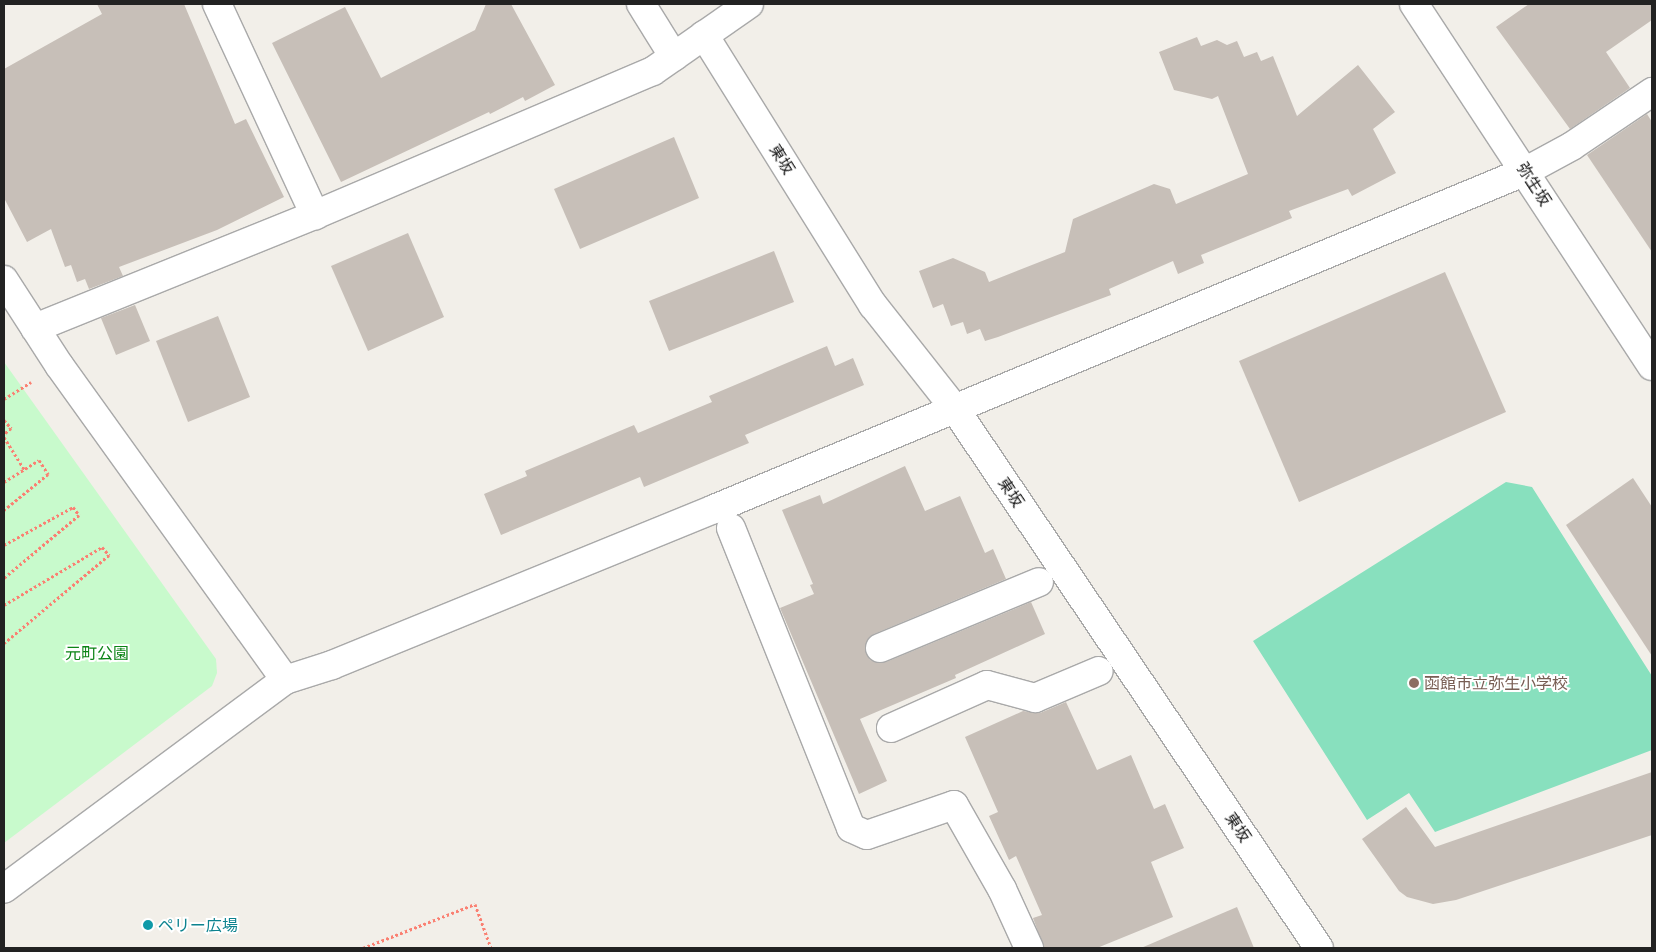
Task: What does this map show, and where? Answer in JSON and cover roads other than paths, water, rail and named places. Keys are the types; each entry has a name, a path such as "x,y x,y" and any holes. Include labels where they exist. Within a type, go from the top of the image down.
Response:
{"street":[{"path":"217,4 316,215"},
{"path":"641,4 674,57"},
{"path":"35,328 316,215 652,71 749,4"},
{"name":"弥生坂","path":"1414,4 1526,171 1652,366"},
{"name":"東坂","path":"704,36 873,304 955,409 1319,948"},
{"path":"4,889 285,680 332,665 955,409 1526,171 1572,146 1652,92"},
{"path":"7,292 35,328 285,680"},
{"path":"731,528 851,828 867,836 954,805 1002,889 1029,948"},
{"path":"880,648 1039,582"},
{"path":"892,728 987,685 1036,698 1099,671"}],"place":[{"name":"函館市立弥生小学校","path":"1414,683"},
{"name":"ペリー広場","path":"148,925"}],"park label":[{"name":"元町公園","path":"97,653"}]}
